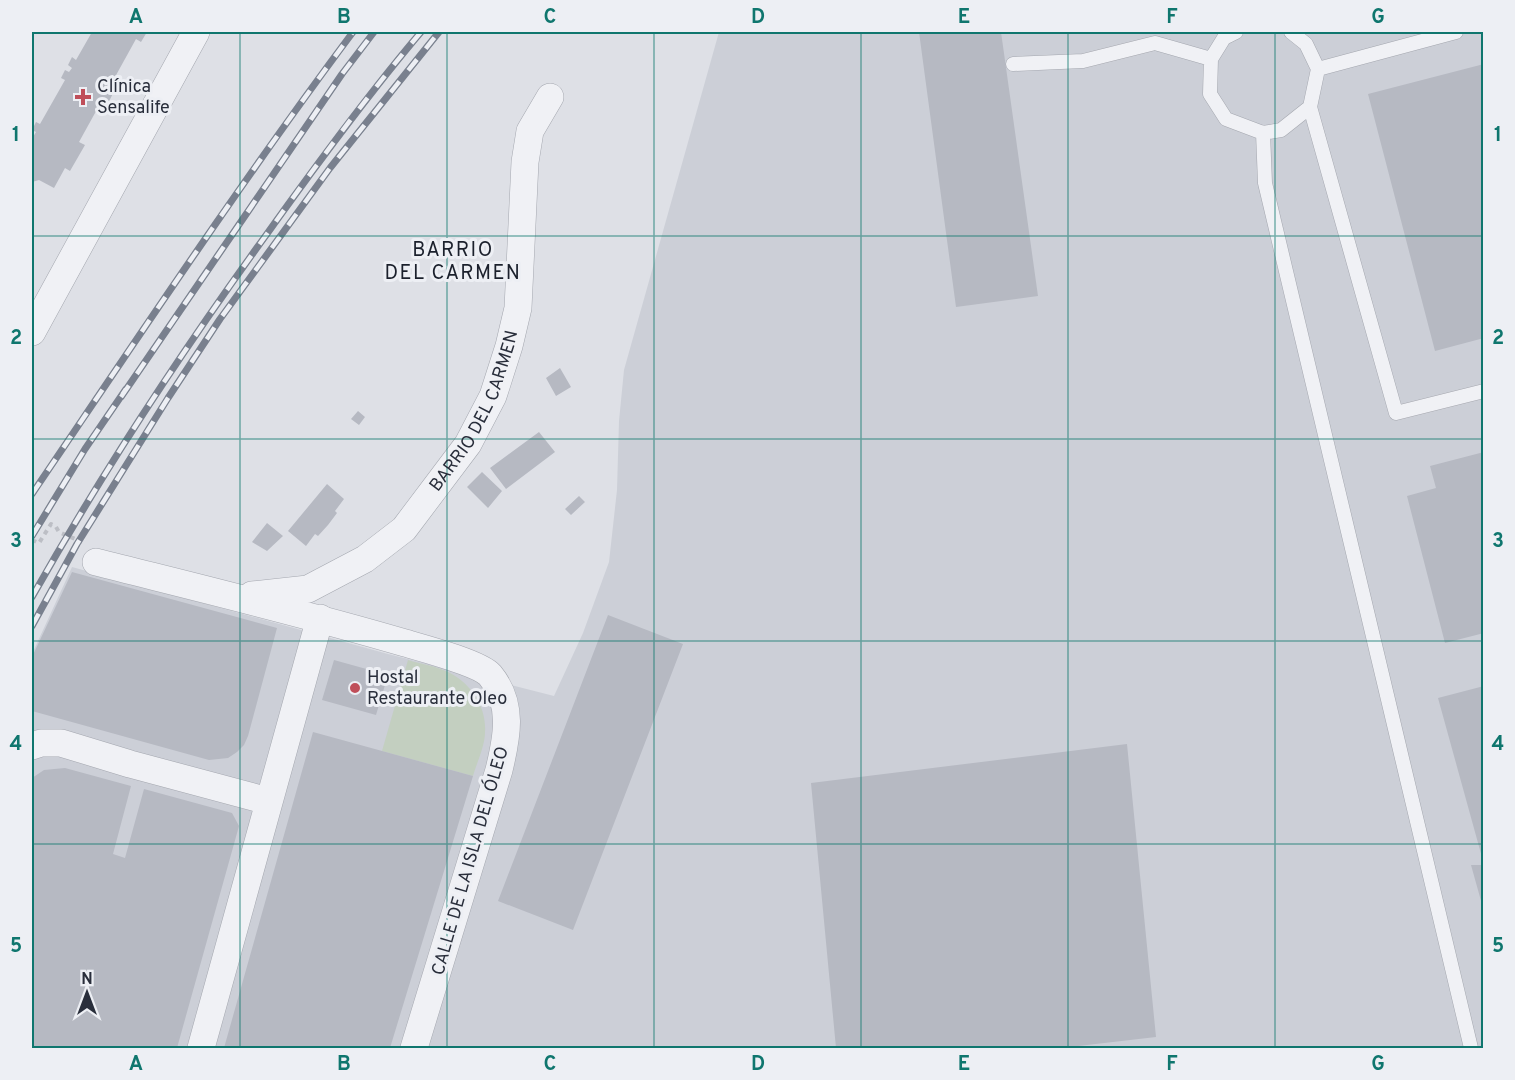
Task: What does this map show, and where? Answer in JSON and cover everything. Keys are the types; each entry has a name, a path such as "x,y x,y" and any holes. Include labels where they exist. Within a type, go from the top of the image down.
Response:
{"street":[{"path":"32,332 196,32"},
{"name":"BARRIO DEL CARMEN","path":"232,597 308,589 365,560 404,529 468,444 492,396 509,346 518,309 525,162 530,131 550,97"},
{"name":"CALLE DE LA ISLA DEL ÓLEO","path":"96,562 320,618 447,655 488,673 502,694 508,714 507,736 499,770 414,1048"},
{"path":"201,1048 320,618"},
{"path":"32,746 41,743 61,743 268,801"}],"lane":[{"path":"1236,32 1224,39 1210,59 1210,94 1226,119 1263,133 1281,130 1310,107"},
{"path":"1291,32 1306,44 1317,69 1310,107 1396,413 1484,391"},
{"path":"1317,69 1456,32"},
{"path":"1013,64 1083,61 1155,43 1210,59"},
{"path":"1263,133 1265,183 1471,1048"}],"path":[{"path":"32,540 39,543 51,524"}],"shaded area":[{"path":"719,32 1483,32 1483,1048 32,1048 32,654 72,567 388,654 554,696 583,633 609,562 617,490 619,421 624,370"}],"green space":[{"path":"408,660 456,676 476,696 483,713 485,737 473,776 382,751"}],"building":[{"path":"92,32 147,32 141,42 136,39 115,77 120,80 106,107 100,104 79,142 85,145 70,171 65,168 54,188 39,180 32,182 32,136 36,132 32,130 36,122 40,124 65,80 61,78 65,70 69,72 72,68 68,65 72,57 76,60"},
{"path":"919,32 1001,32 1038,296 956,307"},
{"path":"1484,64 1484,338 1435,351 1368,94"},
{"path":"560,368 571,387 556,396 546,378"},
{"path":"358,411 365,417 359,425 351,419"},
{"path":"539,432 555,452 506,489 490,468"},
{"path":"1484,452 1484,633 1445,643 1407,496 1436,488 1430,466"},
{"path":"482,472 502,491 488,508 467,487"},
{"path":"327,484 344,499 328,525 318,536 315,534 306,546 288,531"},
{"path":"579,496 585,502 571,515 565,509"},
{"path":"267,523 283,536 267,551 252,542"},
{"path":"72,572 277,628 248,736 244,745 237,752 228,758 209,760 32,711 32,657"},
{"path":"608,615 683,644 573,930 498,901"},
{"name":"Hostal Restaurante Oleo","path":"334,660 388,675 376,715 322,700"},
{"path":"1484,686 1484,861 1483,861 1438,698"},
{"path":"313,732 473,776 390,1048 224,1048"},
{"path":"1127,744 1156,1037 1061,1048 836,1048 811,783"},
{"path":"65,768 131,786 113,854 125,858 144,789 232,813 239,826 177,1048 32,1048 32,778 44,770"},
{"path":"1471,865 1484,865 1484,908 1483,908"}],"railway":[{"path":"32,494 230,203 353,32"},
{"path":"121,397 342,74 374,32"},
{"path":"32,597 114,460 202,326 321,159 421,32"},
{"path":"32,626 77,544 220,319 330,168 439,32"},
{"path":"32,536 85,449 126,389"}],"place":[{"name":"Clínica Sensalife","path":"83,97"},
{"name":"Hostal Restaurante Oleo","path":"355,688"}],"district":[{"name":"BARRIO DEL CARMEN","path":"453,262"}]}
